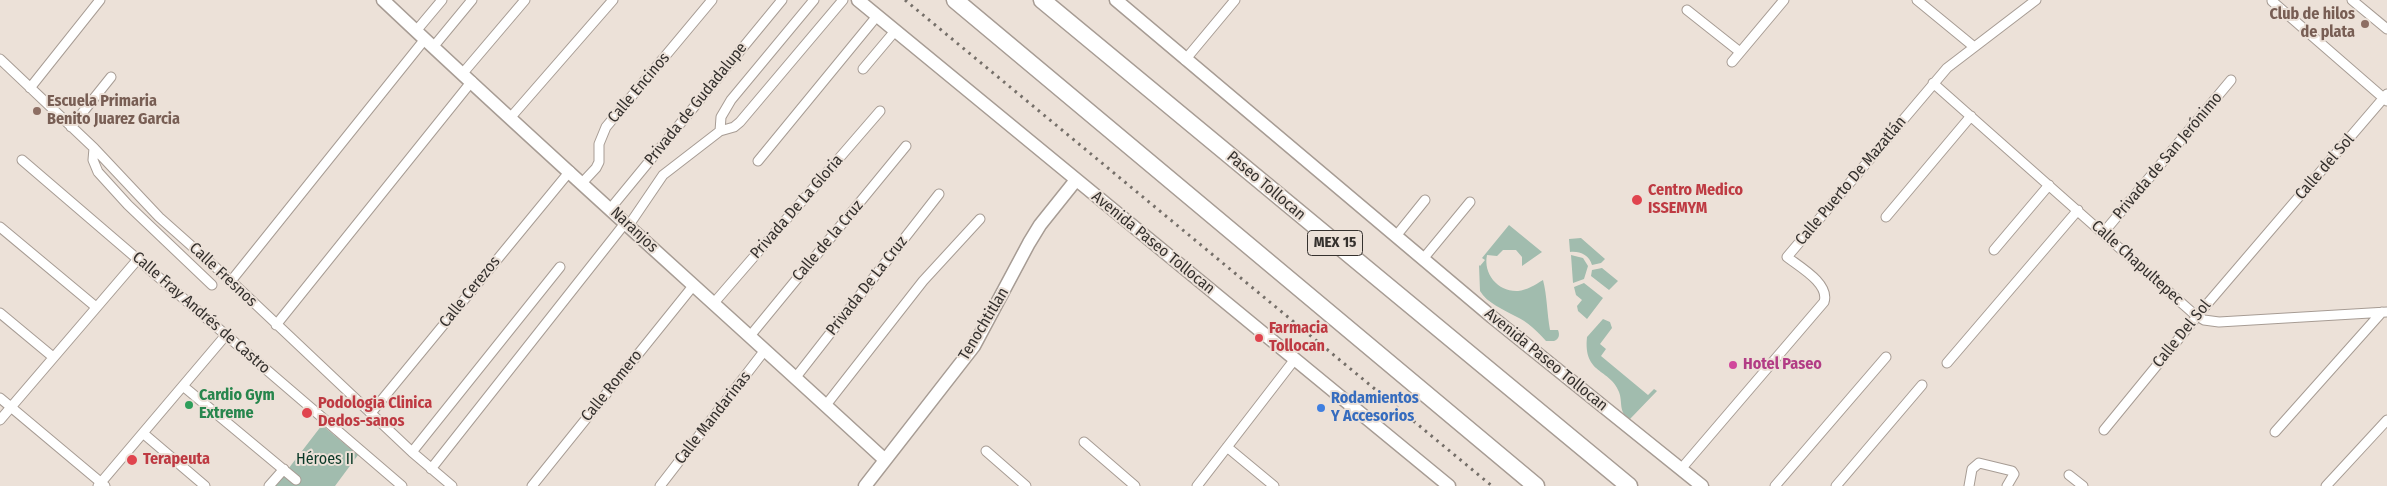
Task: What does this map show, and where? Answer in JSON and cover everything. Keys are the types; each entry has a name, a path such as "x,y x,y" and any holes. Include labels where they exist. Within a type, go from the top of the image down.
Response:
{"highway":[{"path":"955,0 1536,486"},
{"name":"Paseo Tollocan","path":"1042,0 1629,486"},
{"path":"1508,462 1529,486"}],"main road":[{"name":"Naranjos","path":"383,0 885,460"},
{"name":"Avenida Paseo Tollocan","path":"858,0 1449,486"},
{"name":"Avenida Paseo Tollocan","path":"1116,0 1423,259 1702,486"},
{"name":"Tenochtitlan","path":"865,486 974,346 1040,225 1076,180"}],"street":[{"path":"30,88 100,0"},
{"path":"425,39 442,0"},
{"path":"231,281 425,39 472,0"},
{"path":"276,325 525,0"},
{"path":"511,117 613,0"},
{"name":"Calle Encinos","path":"582,183 599,162 599,144 606,127 712,0"},
{"name":"Privada de Gudadalupe","path":"610,209 782,0"},
{"path":"720,132 721,116 727,106 814,0"},
{"path":"431,468 627,224 660,178 720,132 734,127 740,122 843,0"},
{"path":"1185,60 1235,0"},
{"path":"1732,62 1784,0"},
{"path":"1917,0 1973,46"},
{"name":"Calle Puerto De Mazatlán","path":"1681,469 1821,307 1826,298 1824,290 1787,257 1933,83 1952,63 2036,0"},
{"path":"2352,0 2387,28"},
{"path":"2272,1 2386,98"},
{"path":"1687,10 1740,52"},
{"path":"758,161 877,16"},
{"path":"863,68 895,31"},
{"name":"Calle Fresnos","path":"0,59 94,148 159,217 231,281 412,452 452,486"},
{"path":"71,127 111,77"},
{"name":"Privada de San Jerónimo","path":"2104,232 2231,80"},
{"name":"Calle Chapultepec","path":"1933,83 2197,316 2208,321 2219,322 2384,312"},
{"name":"Calle del Sol","path":"2262,239 2386,98"},
{"name":"Privada De La Gloria","path":"713,304 880,111"},
{"path":"1886,217 1971,116"},
{"name":"Calle de la Cruz","path":"750,336 906,146"},
{"path":"94,148 93,160 98,172 128,205 212,285"},
{"name":"Calle Fray Andrés de Castro","path":"22,160 402,486"},
{"name":"Calle Cerezos","path":"371,414 570,171"},
{"path":"1994,250 2049,185"},
{"name":"Privada De La Cruz","path":"796,377 939,194"},
{"path":"1396,236 1425,200"},
{"path":"1423,259 1470,202"},
{"path":"1947,363 2078,210"},
{"path":"826,405 924,281 980,219"},
{"path":"0,228 96,308"},
{"name":"Calle Del Sol","path":"2104,430 2262,239"},
{"path":"0,420 52,357 138,259"},
{"path":"412,452 560,267"},
{"name":"Calle Romero","path":"532,486 693,286"},
{"path":"2274,432 2384,312"},
{"path":"0,313 52,357"},
{"path":"0,398 101,485 226,335"},
{"name":"Calle Mandarinas","path":"660,486 765,350"},
{"path":"1775,486 1886,357"},
{"path":"1197,486 1295,359"},
{"path":"1836,486 1922,385"},
{"path":"184,386 296,480"},
{"path":"2326,486 2387,420"},
{"path":"144,434 205,486"},
{"path":"1084,442 1135,486"},
{"path":"1227,447 1274,486"},
{"path":"986,451 1026,486"},
{"path":"1969,486 1972,468 1979,463 2012,470 2014,474 2007,486"},
{"path":"269,486 284,469"},
{"path":"2069,475 2083,486"}],"green space":[{"path":"1509,225 1542,252 1522,266 1522,257 1516,250 1503,250 1497,256 1487,255 1487,269 1498,285 1511,291 1525,290 1543,280 1550,330 1558,330 1559,334 1558,338 1554,341 1546,341 1528,324 1491,303 1480,291 1479,265 1485,260 1482,258"},
{"path":"1581,238 1605,259 1601,263 1592,265 1584,254 1570,252 1569,239"},
{"path":"1571,255 1583,258 1588,266 1584,279 1573,283"},
{"path":"1602,268 1618,281 1609,290 1591,276 1592,270"},
{"path":"1584,283 1603,298 1587,319 1578,311 1577,306 1582,300 1576,295 1574,287"},
{"path":"1603,319 1610,322 1612,328 1600,344 1606,349 1601,356 1648,395 1654,389 1657,391 1630,419 1626,417 1622,410 1619,392 1615,384 1593,365 1589,358 1587,337"},
{"name":"Héroes II","path":"322,425 358,455 335,486 275,486"}],"railway":[{"path":"905,0 1492,486"}],"place":[{"name":"Club de hilos de plata","path":"2365,24"},
{"name":"Escuela Primaria Benito Juarez Garcia","path":"37,111"},
{"name":"Centro Medico ISSEMYM","path":"1637,200"},
{"name":"Farmacia Tollocan","path":"1259,338"},
{"name":"Hotel Paseo","path":"1733,365"},
{"name":"Cardio Gym Extreme","path":"189,405"},
{"name":"Rodamientos Y Accesorios","path":"1321,408"},
{"name":"Podologia Clinica Dedos-sanos","path":"307,413"},
{"name":"Terapeuta","path":"132,460"}]}
